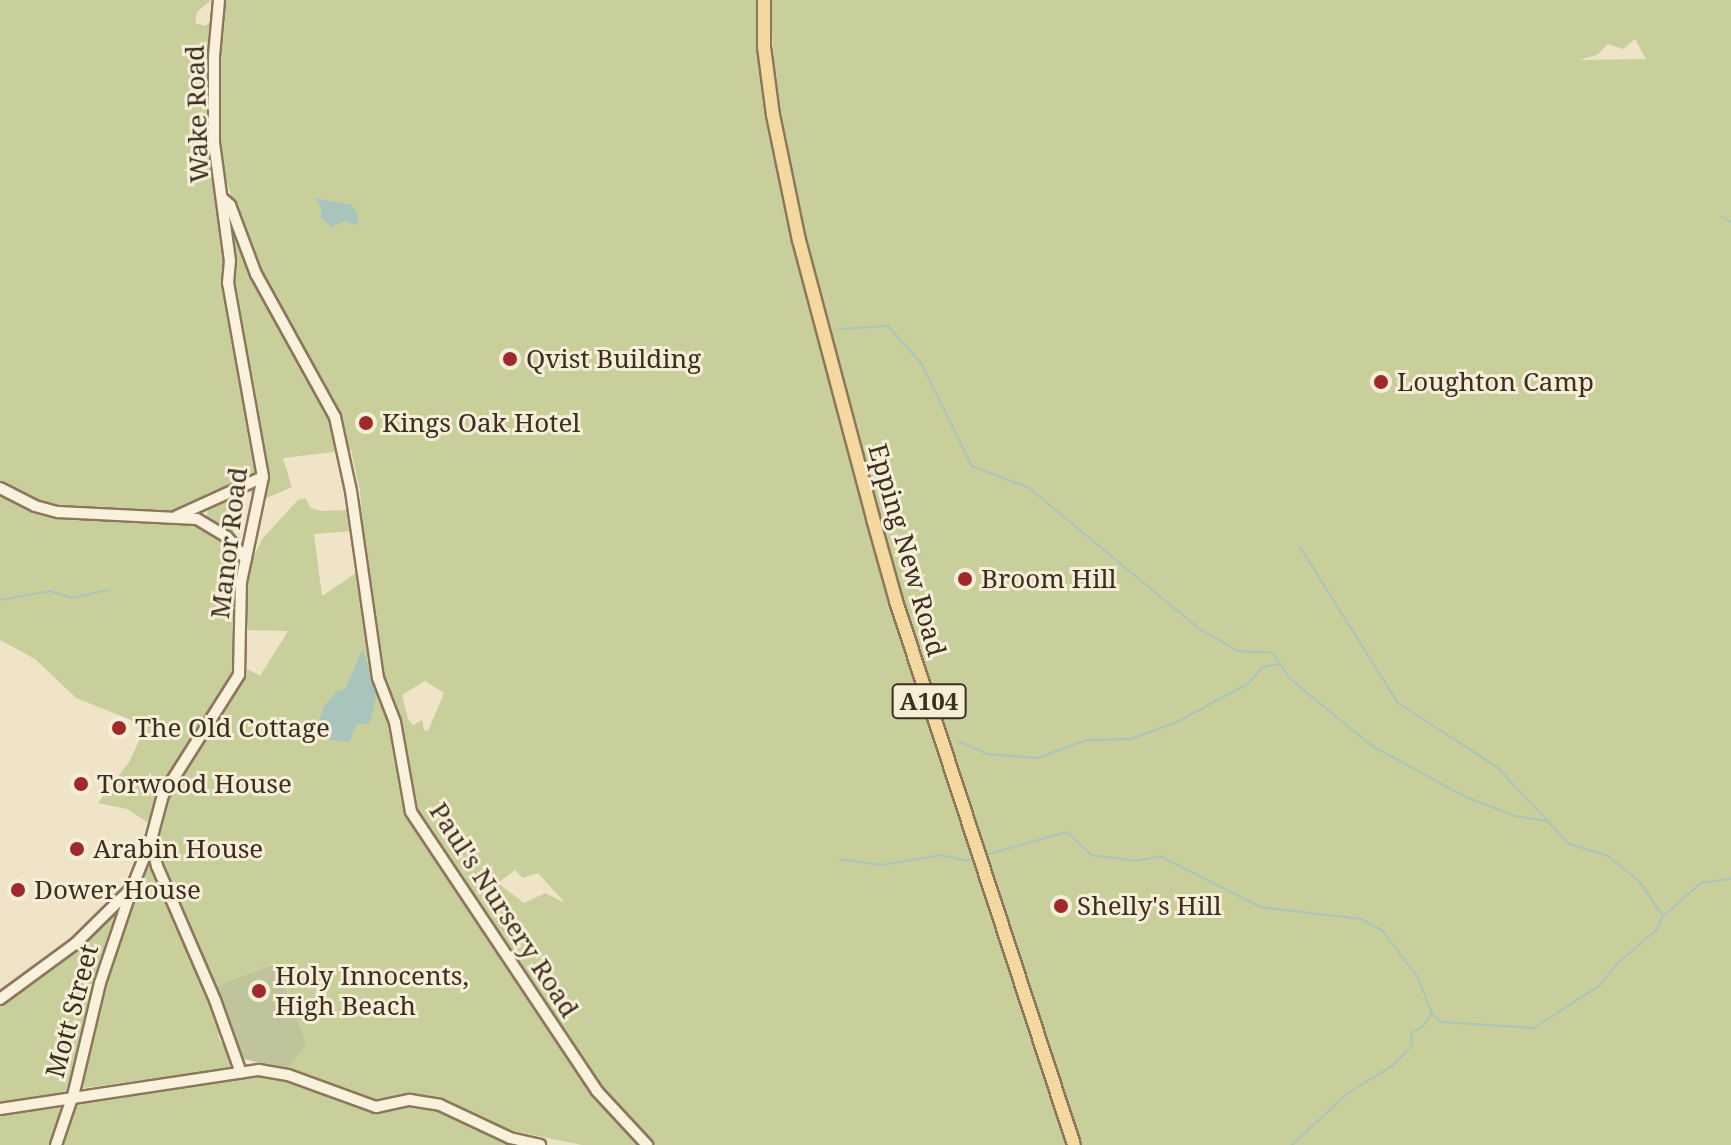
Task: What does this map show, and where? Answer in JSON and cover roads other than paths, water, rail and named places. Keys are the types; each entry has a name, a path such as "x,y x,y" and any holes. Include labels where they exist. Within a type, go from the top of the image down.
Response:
{"main road":[{"name":"Epping New Road","path":"764,0 764,47 773,115 799,240 873,519 896,601 1074,1145"}],"street":[{"name":"Wake Road","path":"219,0 214,142 222,198 230,205 256,274 299,351"},
{"name":"Manor Road","path":"0,999 75,944 132,888 151,840 163,795 176,769 239,675 241,582 263,477 228,283 230,261 222,198"},
{"name":"Paul's Nursery Road","path":"299,351 335,417 341,441 378,678 395,722 411,812 597,1091 647,1145"},
{"path":"177,516 263,477"},
{"path":"0,488 35,506 58,512 197,519 218,529 246,559"},
{"path":"151,840 157,866 215,1000 241,1073"},
{"name":"Mott Street","path":"56,1145 72,1096 100,983 132,888"},
{"path":"0,1109 259,1070 288,1075 376,1107 410,1100 440,1105 510,1138 540,1145"}],"water":[{"path":"315,198 352,205 359,216 357,225 344,221 332,227 321,218 321,208"},
{"path":"363,649 376,696 370,723 357,724 349,742 326,739 317,729 324,706 337,691 345,689"}],"waterway":[{"path":"1722,217 1731,222"},
{"path":"840,329 888,326 921,363 972,466 1029,488 1198,628 1238,651 1273,653 1289,678 1372,746 1466,797 1515,816 1548,821"},
{"path":"1300,547 1398,703 1497,767 1569,844 1608,856 1639,881 1663,916 1701,883 1731,879"},
{"path":"0,600 50,591 71,598 109,590"},
{"path":"958,741 987,754 1037,758 1087,740 1131,739 1177,722 1248,684 1263,667 1279,664"},
{"path":"985,855 1067,832 1092,855 1137,861 1160,856 1260,907 1361,919 1382,930 1417,976 1432,1013 1440,1022 1534,1028 1600,985 1618,963 1656,930 1663,916"},
{"path":"839,859 881,865 941,855 967,861 975,858"},
{"path":"1292,1145 1348,1093 1392,1066 1412,1045 1411,1034 1422,1027 1432,1013"}],"place":[{"name":"Qvist Building","path":"510,359"},
{"name":"Loughton Camp","path":"1381,382"},
{"name":"Kings Oak Hotel","path":"366,423"},
{"name":"Broom Hill","path":"965,579"},
{"name":"The Old Cottage","path":"119,728"},
{"name":"Torwood House","path":"81,784"},
{"name":"Arabin House","path":"77,849"},
{"name":"Dower House","path":"18,890"},
{"name":"Shelly's Hill","path":"1061,906"},
{"name":"Holy Innocents, High Beach","path":"259,991"}]}
